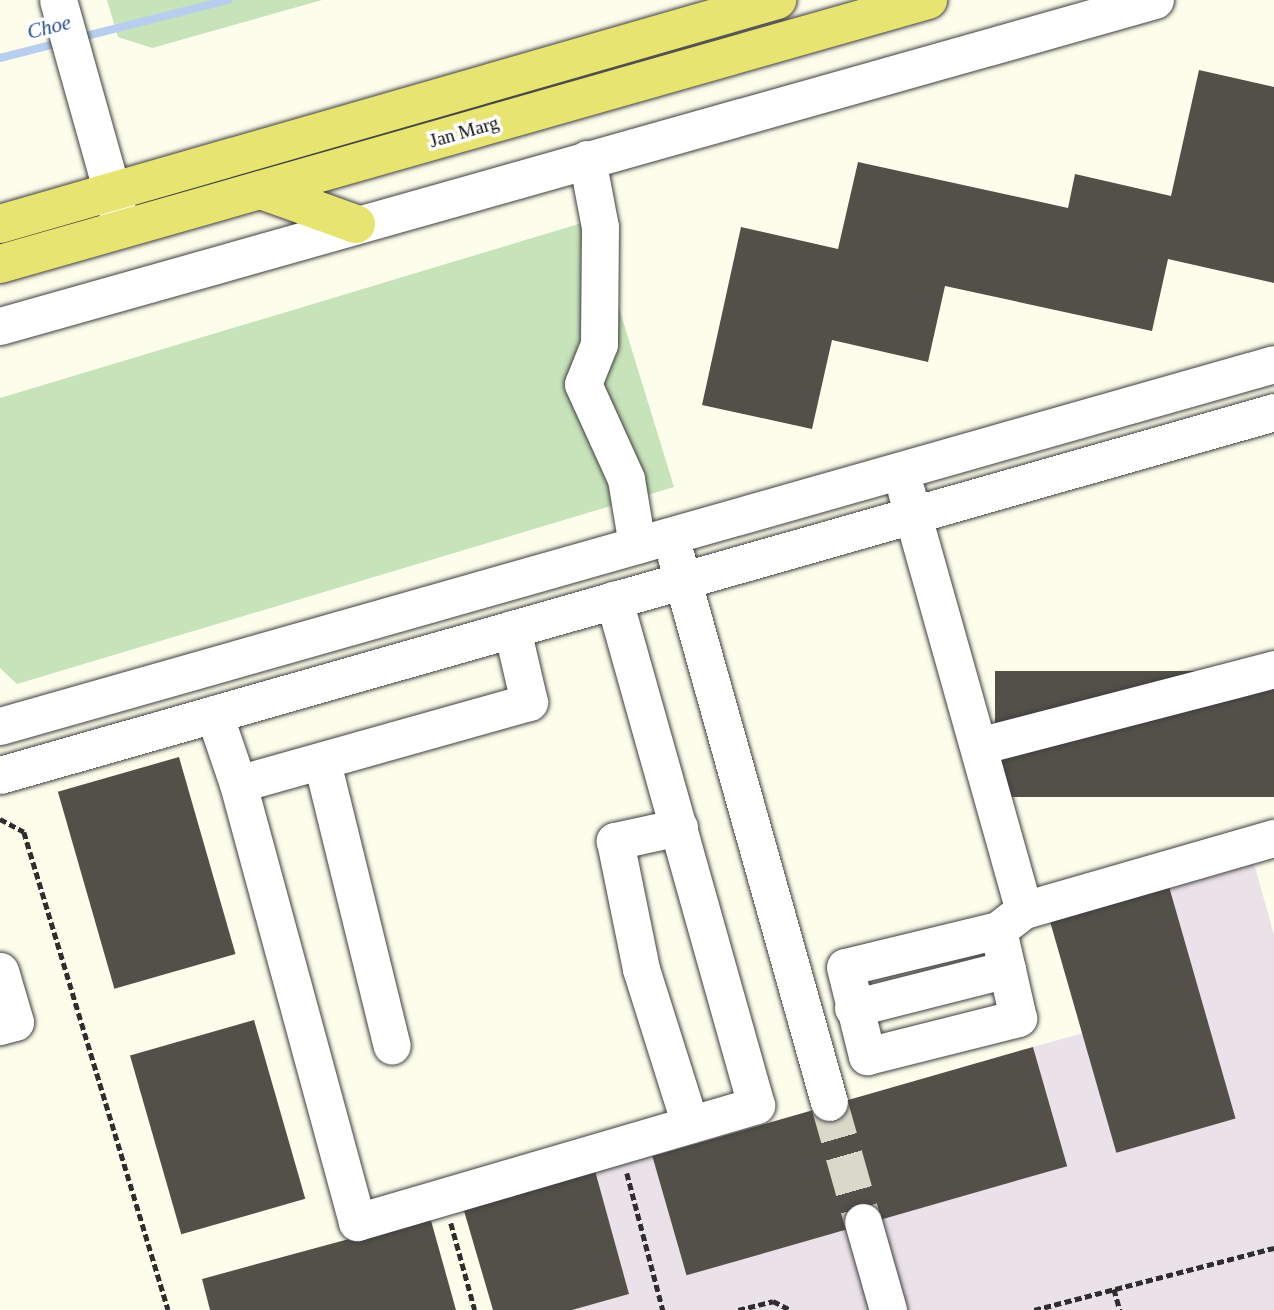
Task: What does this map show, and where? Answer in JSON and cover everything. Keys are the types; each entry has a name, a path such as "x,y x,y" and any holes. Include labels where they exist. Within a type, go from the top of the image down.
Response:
{"main road":[{"path":"0,224 777,0"},
{"name":"Jan Marg","path":"0,264 928,0"},
{"path":"261,190 356,224"}],"street":[{"path":"58,0 122,228"},
{"path":"0,326 1155,0"},
{"path":"587,159 600,227 599,344 583,384 654,540 683,581 829,1102"},
{"path":"4,720 654,540 1274,364"},
{"path":"0,775 1274,412"},
{"path":"900,470 979,746 1011,920 1007,969 1018,1018 867,1056 845,967 1011,920 1274,838"},
{"path":"214,714 238,784 357,1222 756,1105 614,600"},
{"path":"238,784 529,702 512,629"},
{"path":"979,746 1274,669"},
{"path":"322,762 392,1046"},
{"path":"679,827 615,841 641,969 690,1124"},
{"path":"853,1008 1007,969"},
{"path":"0,971 15,1022 0,1026"},
{"path":"863,1222 888,1310"}],"path":[{"path":"0,819 24,832 168,1310"},
{"path":"620,1145 663,1310"},
{"path":"443,1196 475,1310"},
{"path":"1034,1310 1274,1248"},
{"path":"1114,1289 1120,1310"},
{"path":"738,1310 772,1301 791,1310"}],"shaded area":[{"path":"1253,860 1274,935 1274,1310 572,1310 629,1294 594,1167 651,1151 685,1271 1066,1165 1033,1047 1083,1033 1116,1151 1233,1119 1168,883"}],"green space":[{"path":"107,0 322,0 152,48 118,37"},
{"path":"592,220 674,487 17,684 0,668 0,398"}],"building":[{"path":"1199,70 1274,87 1274,283 1168,259 1152,331 945,286 928,362 832,340 812,429 702,405 741,227 838,249 858,162 1068,208 1075,174 1171,196"},
{"path":"995,671 1274,671 1274,797 995,797"},
{"path":"179,757 236,954 114,989 58,792"},
{"path":"1168,883 1236,1119 1116,1153 1049,917"},
{"path":"254,1020 305,1199 181,1234 130,1056"},
{"path":"1033,1047 1067,1166 687,1275 652,1156"},
{"path":"594,1167 629,1294 572,1310 493,1310 462,1204"},
{"path":"430,1217 456,1310 210,1310 202,1279"}],"waterway":[{"name":"Choe","path":"78,38 228,0"},
{"name":"Choe","path":"0,58 59,43"}],"tunnel":[{"path":"829,1102 863,1222"}]}
